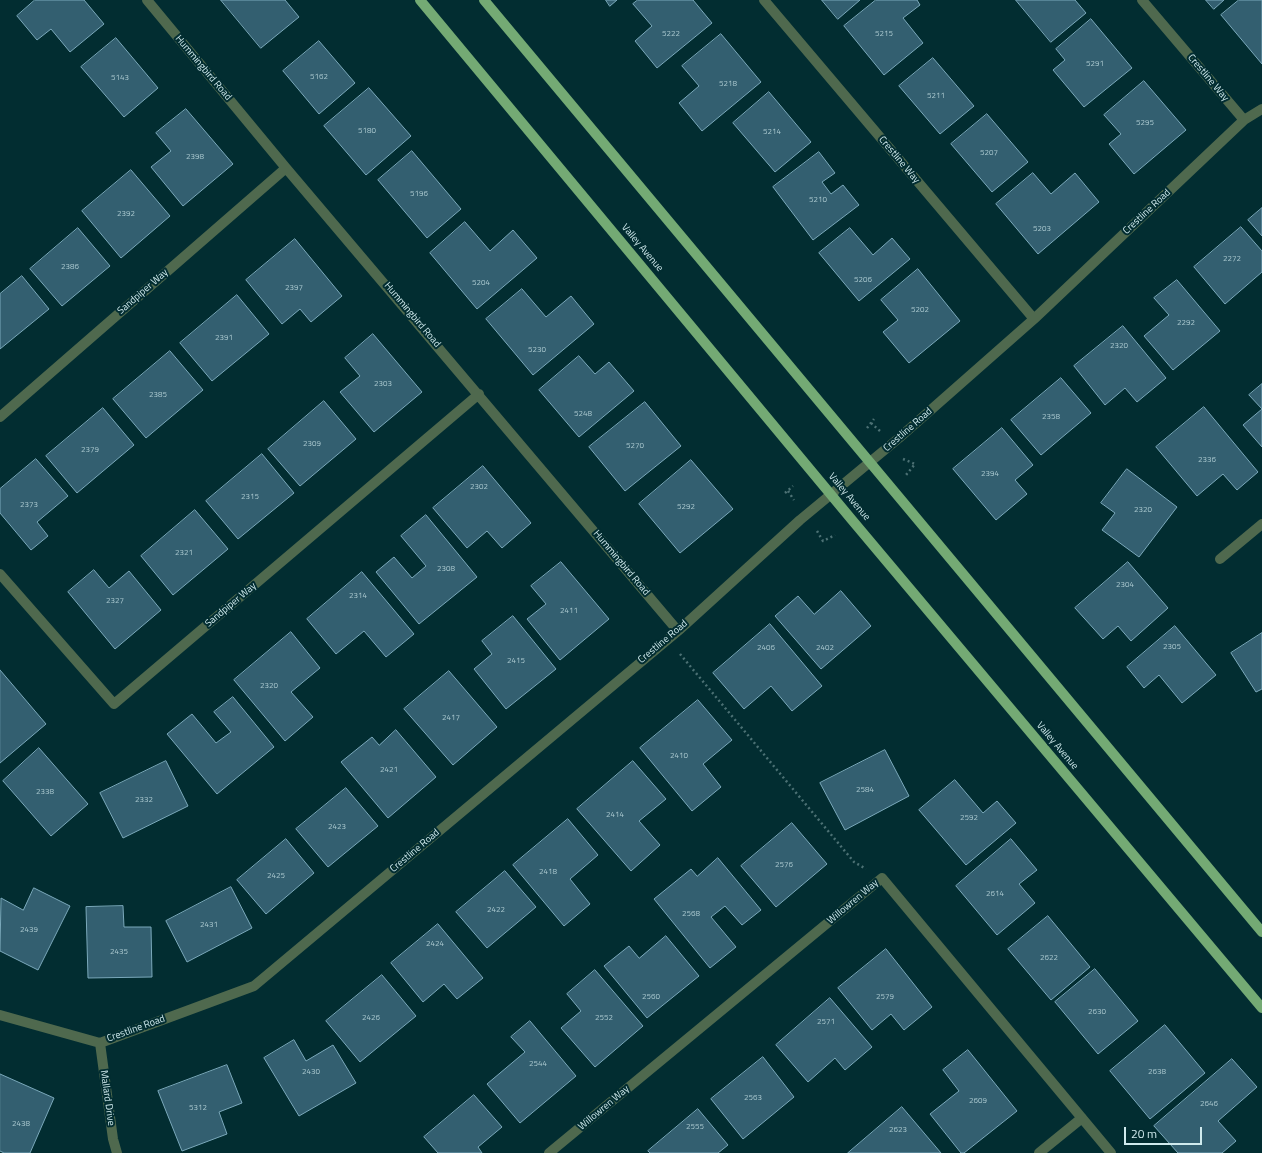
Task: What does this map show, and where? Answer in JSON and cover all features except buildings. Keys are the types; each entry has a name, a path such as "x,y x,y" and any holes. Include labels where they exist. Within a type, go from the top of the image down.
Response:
{"main road":[{"name":"Valley Avenue","path":"420,0 831,494 1262,1008"},
{"path":"484,0 1262,932"}],"street":[{"name":"Hummingbird Road","path":"147,0 286,168 479,394 678,631"},
{"name":"Crestline Way","path":"764,0 1034,319"},
{"name":"Crestline Way","path":"1142,0 1244,120"},
{"name":"Crestline Road","path":"0,1015 100,1043 254,986 678,631 831,494 869,463 1034,319 1244,120 1262,109"},
{"name":"Sandpiper Way","path":"0,417 286,168"},
{"name":"Sandpiper Way","path":"0,574 114,704 479,394"},
{"path":"1220,559 1262,524"},
{"name":"Willowren Way","path":"549,1153 882,878 1111,1153"},
{"name":"Mallard Drive","path":"100,1043 113,1139 117,1153"},
{"path":"1039,1153 1082,1118"}],"path":[{"path":"867,428 874,419"},
{"path":"871,422 880,432"},
{"path":"903,459 915,464 906,475"},
{"path":"785,493 793,486"},
{"path":"788,491 795,500"},
{"path":"817,530 823,541 835,535"},
{"path":"667,639 854,862 882,878"}]}
